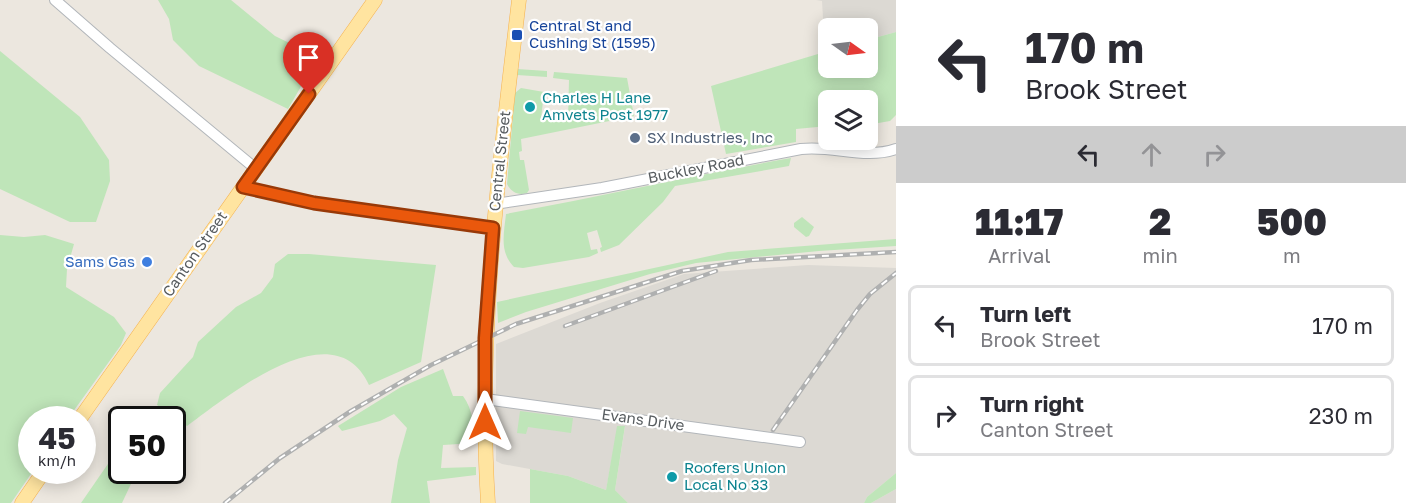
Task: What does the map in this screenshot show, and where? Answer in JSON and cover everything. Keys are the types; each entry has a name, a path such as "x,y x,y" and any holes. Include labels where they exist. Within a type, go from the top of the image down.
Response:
{"main road":[{"name":"Canton Street","path":"90,406 375,0"},
{"name":"Central Street","path":"488,503 485,338 495,204 519,0"},
{"path":"22,503 35,484"}],"street":[{"path":"55,0 256,169"},
{"name":"Buckley Road","path":"495,204 602,188 801,149 825,148 864,154 896,149"},
{"path":"243,187 314,203 493,228"},
{"name":"Evans Drive","path":"485,399 800,442"}],"shaded area":[{"path":"816,0 896,0 896,32 878,37 878,18 823,18 822,1"},
{"path":"808,265 896,268 896,473 867,497 864,503 628,503 615,490 625,427 618,426 606,490 568,476 496,461 496,344 600,303 684,274"},
{"path":"896,489 896,503 871,503"}],"green space":[{"path":"158,0 231,0 275,36 318,57 288,109 199,66 173,40 169,19"},
{"path":"896,32 896,115 890,121 878,123 878,90 818,90 818,127 796,129 796,142 726,154 711,86 818,54 818,78 878,78 878,37"},
{"path":"0,51 80,117 109,160 110,181 96,222 70,222 0,189"},
{"path":"517,69 547,71 547,77 517,75"},
{"path":"554,72 627,78 634,116 521,139 520,160 524,160 529,190 527,193 518,194 507,184 515,93 521,88 544,92 541,119 568,120 569,80 553,78"},
{"path":"791,158 789,166 675,186 663,202 619,245 601,252 602,247 597,230 587,233 591,250 597,249 598,253 589,257 523,268 514,267 504,249 506,214"},
{"path":"802,217 814,227 806,237 794,227 794,223"},
{"path":"0,235 24,237 45,235 74,244 67,269 66,287 114,317 126,333 121,345 77,406 18,406 18,484 24,484 11,503 0,503"},
{"path":"896,239 896,246 696,263 650,274 526,312 498,323 497,302 728,252"},
{"path":"288,254 309,254 436,265 421,362 369,385 353,363 332,355 307,356 280,365 253,380 187,426 186,406 158,406 160,393 193,357 198,342 236,307 261,293 273,277 275,264"},
{"path":"443,369 453,396 463,396 469,407 475,443 443,445 441,468 476,467 476,475 427,481 430,503 391,503 398,460 407,428 394,414 380,421 342,431 338,426 401,387"},
{"path":"520,411 573,418 571,433 528,427 526,434 517,433"},
{"path":"617,426 625,426 615,490 628,503 530,503 530,469 568,476 606,490"},
{"path":"108,464 108,484 131,484 122,503 81,503"},
{"path":"896,473 896,489 871,503 864,503 867,497"}],"railway":[{"path":"225,503 280,458 351,411 431,365 516,324 682,271 751,260 896,252"},
{"path":"565,326 716,271"},
{"path":"773,430 857,310 870,294 896,273"}],"place":[{"name":"Central St and Cushing St (1595)","path":"517,35"},
{"name":"Charles H Lane Amvets Post 1977","path":"530,107"},
{"name":"SX Industries, Inc","path":"635,138"},
{"name":"Sams Gas","path":"147,262"},
{"name":"Roofers Union Local No 33","path":"672,477"}],"route":[{"path":"309,94 243,187 283,198 493,228 485,338 485,422"}]}
